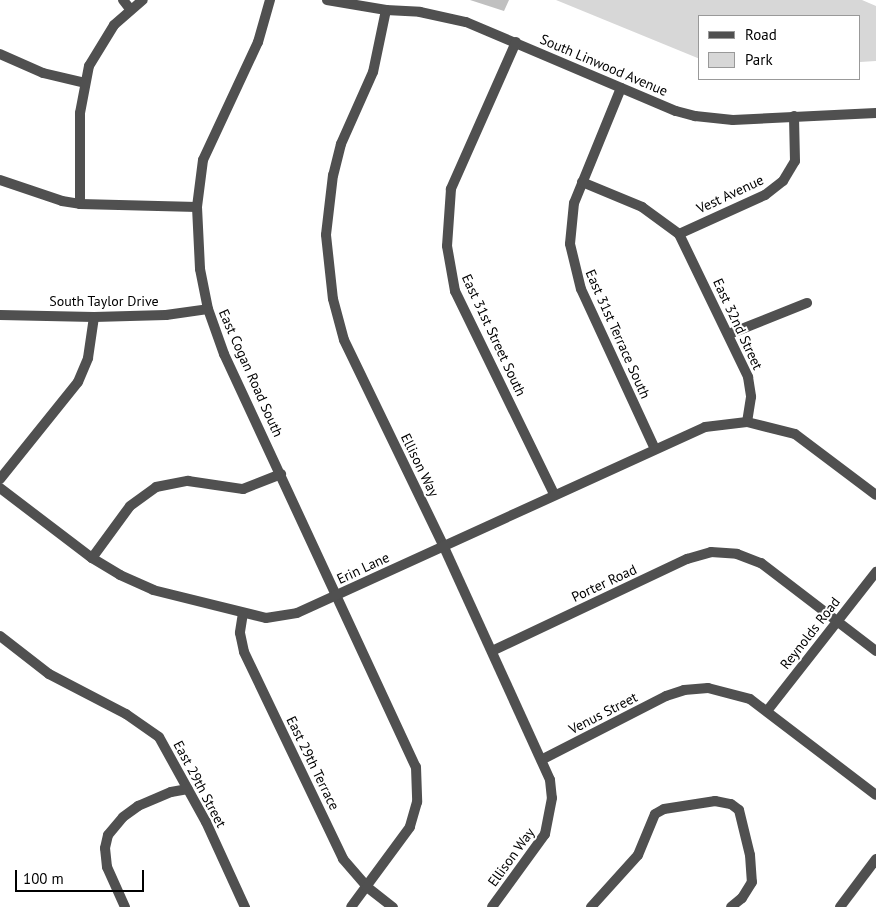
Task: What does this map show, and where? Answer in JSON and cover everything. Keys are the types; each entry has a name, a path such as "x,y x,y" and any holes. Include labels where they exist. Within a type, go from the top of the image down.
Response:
{"street":[{"path":"123,0 130,8"},
{"path":"80,204 80,113 85,83 100,45 130,8 142,0"},
{"name":"East Cogan Road South","path":"270,0 258,42 203,160 197,207 200,269 208,309 224,354 338,595 416,767 417,802 410,827 400,844 351,907"},
{"name":"South Linwood Avenue","path":"327,0 386,10 444,16 516,42 676,111 713,119 876,113"},
{"name":"Ellison Way","path":"386,10 373,72 341,144 333,175 326,235 333,299 344,340 543,759 552,798 545,834 492,907"},
{"name":"East 31st Street South","path":"516,42 451,189 446,246 456,291 554,494"},
{"path":"0,54 43,73 85,83"},
{"name":"East 31st Terrace South","path":"621,88 582,182 570,224 575,270 654,447"},
{"name":"Vest Avenue","path":"679,234 765,195 783,181 795,161 794,116"},
{"path":"0,180 80,204 197,207"},
{"name":"East 32nd Street","path":"582,182 642,207 679,234 729,334 750,386 748,422"},
{"path":"729,334 807,303"},
{"name":"South Taylor Drive","path":"0,315 94,317 166,315 208,309"},
{"path":"0,479 78,382 88,358 94,317"},
{"path":"748,422 781,429 804,439 876,494"},
{"name":"Erin Lane","path":"0,488 92,558 153,590 266,618 284,617 338,595 654,447 705,427 748,422"},
{"path":"92,558 130,506 156,487 188,481 243,489 281,474"},
{"name":"Porter Road","path":"492,651 686,559 712,552 730,553 762,563 836,620"},
{"name":"Reynolds Road","path":"767,711 836,620 876,572"},
{"name":"East 29th Terrace","path":"244,613 240,633 244,652 343,859 367,886 394,907"},
{"path":"836,620 876,651"},
{"name":"East 29th Street","path":"0,636 49,674 126,714 154,733 188,788 245,907"},
{"name":"Venus Street","path":"543,759 676,692 708,688 728,690 750,699 767,711"},
{"path":"767,711 876,795"},
{"path":"125,907 105,859 108,835 123,817 138,806 162,795 188,788"},
{"path":"591,907 638,855 655,814 664,809 715,801 731,804 739,810 750,855 752,882 742,898 731,907"},
{"path":"840,907 876,859"}],"green space":[{"path":"556,0 862,0 876,6 876,61 861,62 861,15 698,15 698,58"}],"building":[{"path":"470,0 509,0 504,11"}]}
